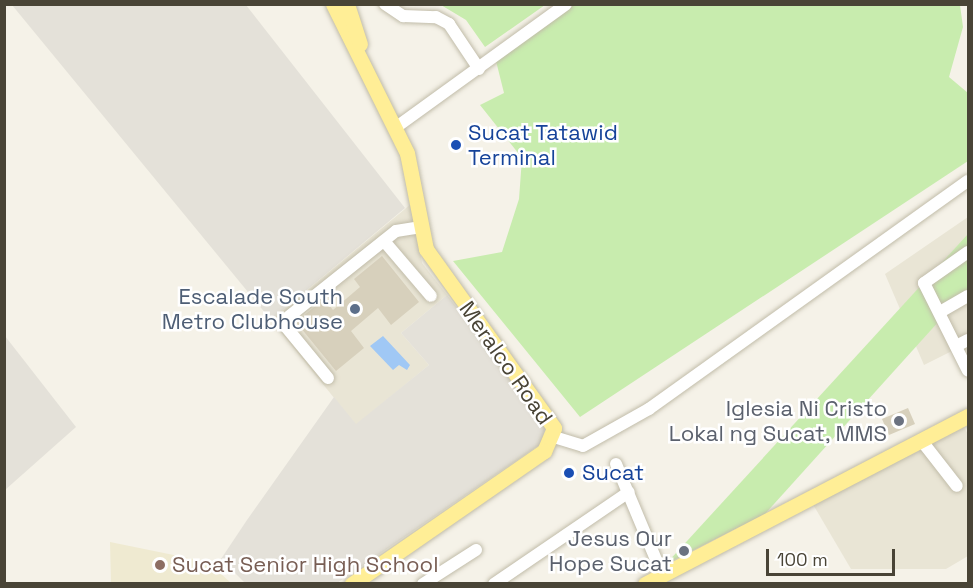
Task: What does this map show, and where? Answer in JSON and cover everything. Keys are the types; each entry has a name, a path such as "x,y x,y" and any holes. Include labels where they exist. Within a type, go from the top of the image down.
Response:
{"main road":[{"name":"Meralco Road","path":"333,4 363,61 409,160 420,227 431,258 552,420 554,437 544,451 352,584"},
{"name":"Meralco Road","path":"346,4 363,61"},
{"path":"645,584 921,440 967,421"}],"street":[{"path":"385,4 403,16 436,17 449,24 477,66"},
{"path":"477,66 557,4"},
{"path":"394,127 566,4"},
{"path":"554,437 584,446 649,409 969,182"},
{"path":"328,378 282,322 403,227 420,227"},
{"path":"384,241 431,296"},
{"path":"969,252 924,283 969,371"},
{"path":"940,312 969,296"},
{"path":"956,346 969,340"},
{"path":"921,440 957,486"},
{"path":"616,464 662,574"},
{"path":"494,584 629,492"},
{"path":"423,584 476,550"}],"shaded area":[{"path":"12,5 246,5 405,208 271,320"},
{"path":"411,204 422,263 447,295 401,333 429,365 356,425 271,320"},
{"path":"968,217 968,343 924,365 885,274"},
{"path":"447,295 546,422 542,443 337,583 245,583 221,559 247,520 334,397 356,424 429,365 401,333"},
{"path":"5,336 76,427 4,490"},
{"path":"962,424 968,434 968,556 946,569 851,569 811,501"},
{"name":"Sucat Senior High School","path":"110,542 208,562 231,583 111,583"}],"green space":[{"path":"441,5 545,5 485,47 466,20"},
{"path":"571,5 960,5 963,27 949,77 968,93 968,161 580,417 453,261 502,252 519,199 522,158 480,105 504,93 495,57"},
{"path":"968,234 968,289 765,514 666,564"}],"water":[{"path":"383,336 410,365 407,370 399,365 393,370 370,346"}],"building":[{"path":"382,256 419,302 391,325 378,308 351,331 364,348 336,371 296,322 324,299 333,310 360,287 354,279"},
{"name":"Iglesia Ni Cristo Lokal ng Sucat, MMS","path":"908,408 915,424 889,435 882,419"}],"place":[{"name":"Sucat Tatawid Terminal","path":"456,145"},
{"name":"Escalade South Metro Clubhouse","path":"355,309"},
{"name":"Iglesia Ni Cristo Lokal ng Sucat, MMS","path":"899,421"},
{"name":"Sucat","path":"569,473"},
{"name":"Jesus Our Hope Sucat","path":"684,551"},
{"name":"Sucat Senior High School","path":"160,565"}]}
